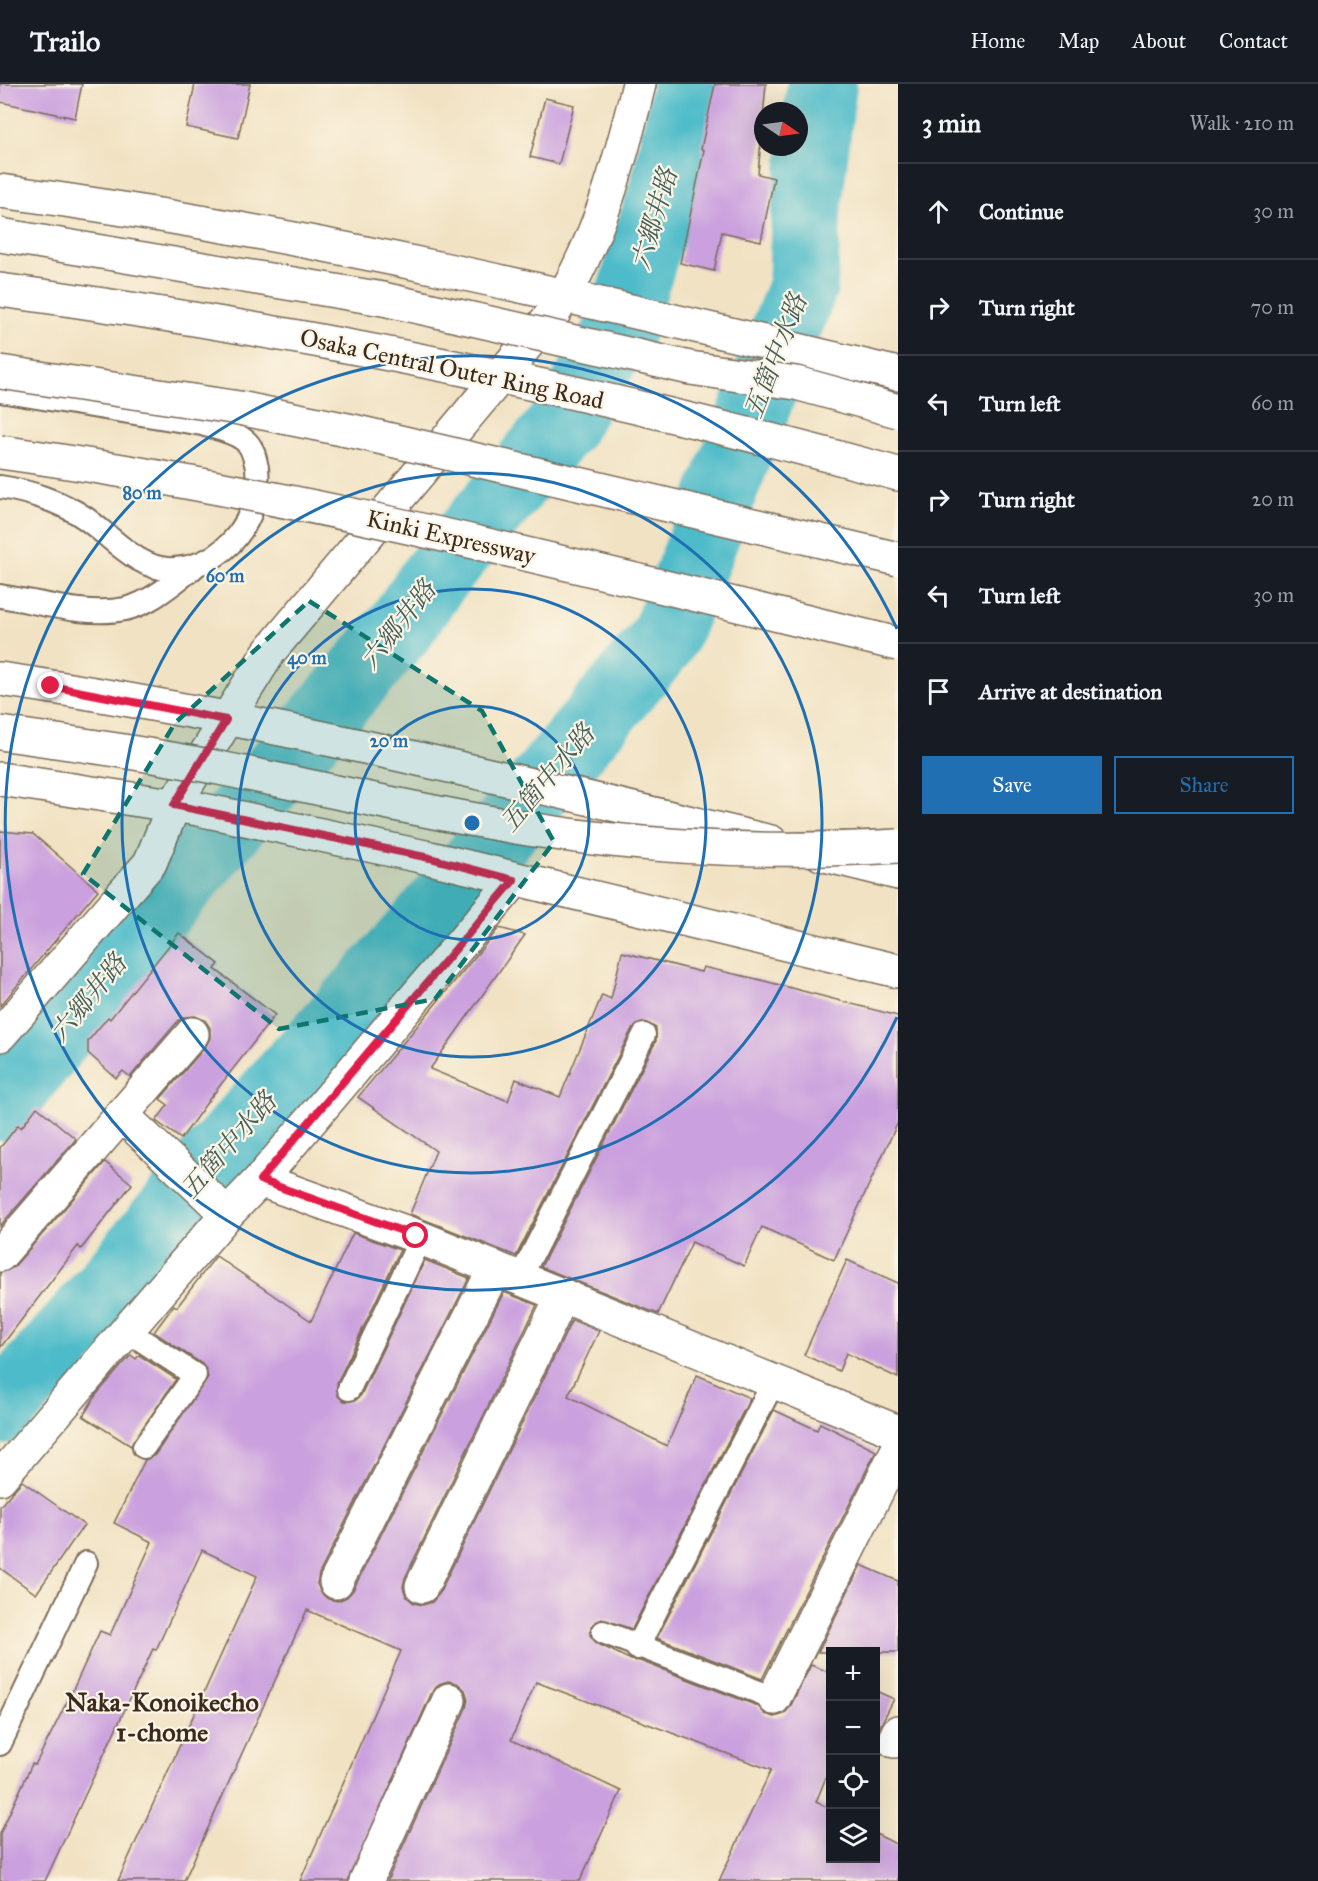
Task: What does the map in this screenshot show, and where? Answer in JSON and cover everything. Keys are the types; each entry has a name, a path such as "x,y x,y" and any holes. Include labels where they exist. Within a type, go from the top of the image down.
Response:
{"main road":[{"path":"0,1035 150,863 186,807 226,720 269,652 555,311 580,299 614,184 639,84"},
{"path":"0,191 211,222 580,299 898,374"},
{"path":"0,235 383,299 690,368 796,383 898,411"},
{"name":"Osaka Central Outer Ring Road","path":"0,290 240,325 499,376 804,448 898,474"},
{"path":"0,372 239,408 357,432 898,559"},
{"name":"Kinki Expressway","path":"0,452 224,487 351,513 898,644"},
{"path":"0,679 226,720 500,777 898,873"},
{"path":"0,733 127,752 459,817 603,839 744,848 898,846"},
{"path":"0,779 186,807 430,858 898,971"},
{"path":"0,1478 126,1330 218,1206 260,1180 511,879"},
{"path":"0,1255 192,1034"},
{"path":"122,1115 218,1206"},
{"path":"260,1180 421,1238 898,1432"},
{"path":"336,1582 508,1273"},
{"path":"422,1586 563,1295"},
{"path":"774,1698 898,1449"},
{"path":"366,1881 449,1700"}],"lane":[{"path":"0,391 201,424 231,433 246,441 255,457 257,474 252,510 244,528 226,548 209,561 194,567 172,570 156,568 132,554 84,517 65,507 0,487"},
{"path":"0,596 97,611 126,609 158,594 194,567"},
{"path":"508,1273 644,1035"},
{"path":"349,1389 421,1238"},
{"path":"126,1330 195,1375 144,1447"},
{"path":"637,1647 774,1381"},
{"path":"0,1744 86,1563"},
{"path":"603,1632 774,1698"}],"highlighted area":[{"path":"309,601 482,711 554,842 435,999 279,1029 83,874 175,723"}],"building":[{"path":"0,84 82,84 75,118 0,102"},
{"path":"195,84 250,84 238,138 186,127"},
{"path":"715,84 766,84 764,102 754,102 754,156 760,156 758,174 774,178 761,241 722,232 714,271 680,263 704,150 701,149"},
{"path":"545,98 574,105 559,164 530,157"},
{"path":"0,831 33,834 98,890 0,1006"},
{"path":"499,928 525,935 430,1069 508,1101 516,1079 560,1097 602,995 611,999 622,952 701,972 703,967 757,979 898,1016 898,1122 834,1260 762,1227 744,1266 692,1242 658,1314 541,1267 656,1041 656,1028 644,1022 632,1029 516,1256 410,1214 436,1151 358,1097"},
{"path":"179,933 219,964 215,969 275,1015 181,1139 156,1121 168,1105 160,1099 206,1046 210,1038 210,1028 205,1020 195,1016 185,1017 178,1021 130,1077 123,1071 116,1078 88,1053 88,1041 108,1017 110,1019"},
{"path":"37,1107 76,1139 0,1226 0,1148 18,1125 21,1128"},
{"path":"105,1162 132,1184 81,1249 78,1246 0,1348 0,1273 14,1267"},
{"path":"353,1233 400,1250 337,1383 338,1396 344,1401 356,1400 361,1395 425,1260 469,1278 319,1574 317,1584 321,1593 328,1599 338,1601 347,1597 353,1590 504,1292 537,1305 405,1578 403,1587 406,1596 414,1603 423,1605 432,1602 439,1594 572,1320 599,1331 568,1396 667,1446 697,1375 750,1398 632,1629 602,1619 591,1627 590,1635 598,1644 631,1660 640,1661 758,1706 765,1714 775,1717 784,1714 790,1707 811,1665 826,1671 826,1777 816,1802 826,1807 826,1863 880,1863 880,1836 898,1845 898,1881 719,1881 771,1770 536,1682 511,1740 621,1791 580,1881 387,1881 466,1708 468,1699 465,1690 457,1683 448,1681 439,1684 432,1692 348,1881 300,1881 401,1651 307,1610 184,1881 118,1881 257,1576 202,1550 156,1650 153,1649 45,1881 0,1881 0,1834 32,1764 35,1765 100,1631 110,1635 152,1542 114,1523 145,1460 155,1455 208,1377 202,1364 154,1332 174,1305 177,1307 216,1256 311,1321"},
{"path":"847,1260 898,1283 898,1378 846,1353 839,1371 804,1355"},
{"path":"131,1355 136,1359 139,1355 176,1379 131,1446 83,1416 96,1395"},
{"path":"774,1410 817,1430 820,1423 876,1451 762,1679 657,1638"},
{"path":"22,1481 84,1525 36,1594 0,1568 0,1506"},
{"path":"861,1565 898,1581 898,1652 880,1652 880,1647 826,1647 826,1652 818,1652"},
{"path":"880,1693 894,1699 880,1726"}],"waterway":[{"name":"六郷井路","path":"0,1106 181,883 399,629 435,577 562,425 620,330 666,183 688,84"},
{"name":"五箇中水路","path":"0,1410 75,1327 217,1156 423,926 658,646 668,629 803,286 806,213 822,84"}],"district":[{"name":"Naka-Konoikecho 1-chome","path":"162,1717"}],"route":[{"path":"51,686 226,720 174,805 430,858 514,880 260,1180 416,1236"}]}
